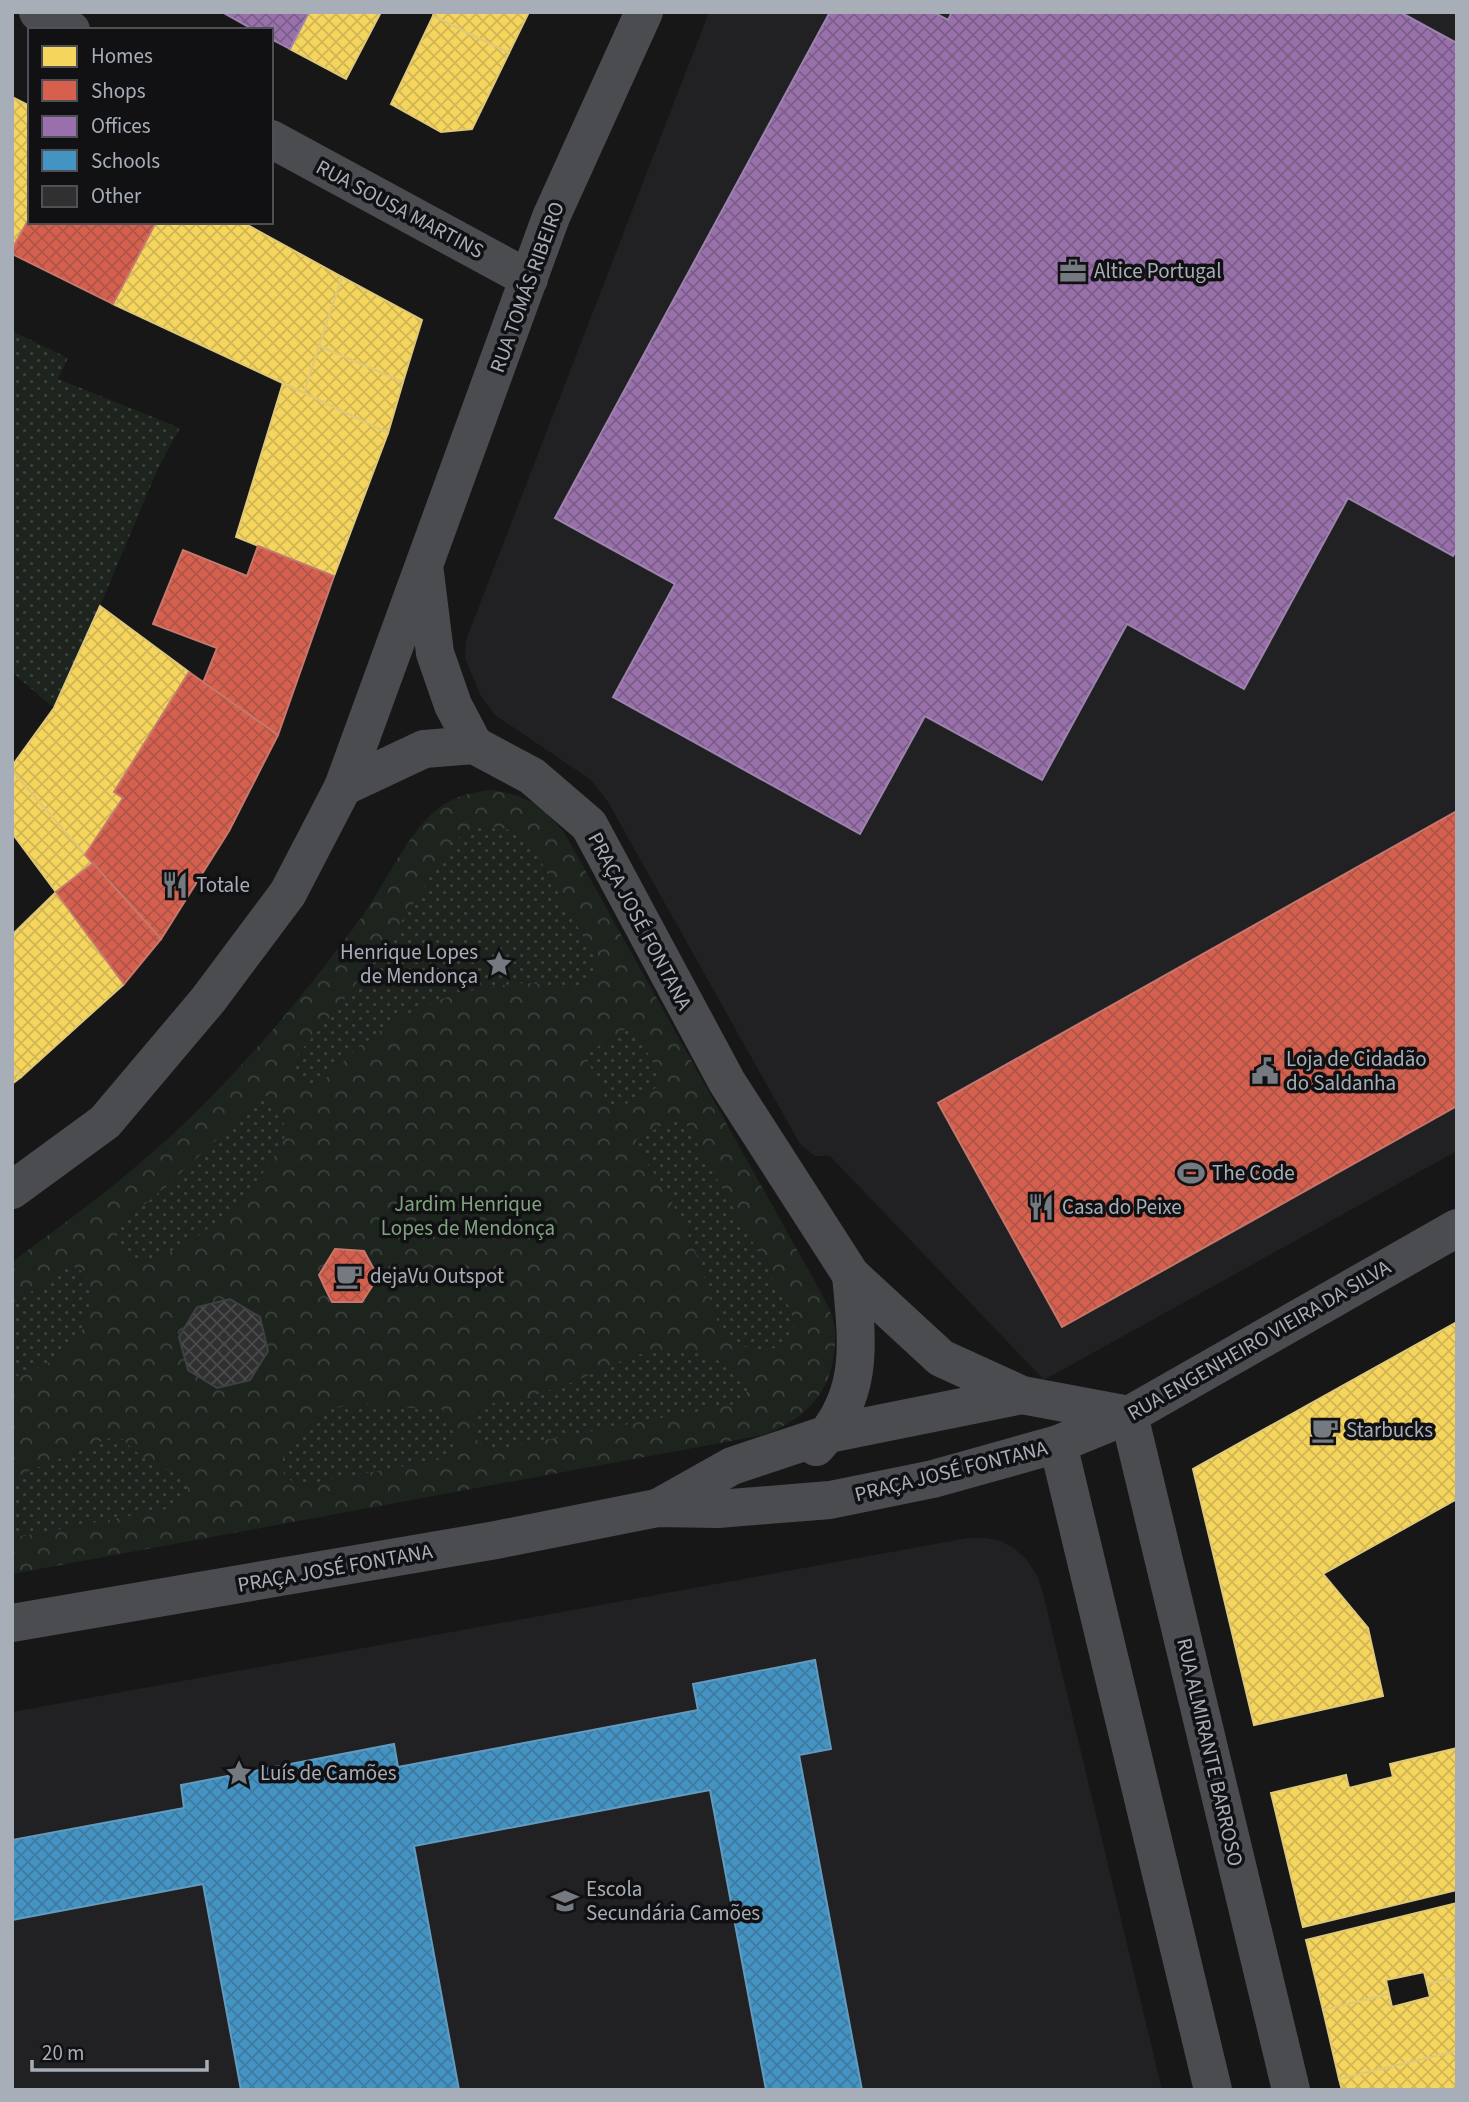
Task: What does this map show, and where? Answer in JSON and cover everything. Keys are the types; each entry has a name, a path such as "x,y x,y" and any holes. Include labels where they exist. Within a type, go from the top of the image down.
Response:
{"street":[{"path":"38,12 67,28"},
{"name":"RUA TOMÁS RIBEIRO","path":"343,787 551,217 644,12"},
{"name":"RUA SOUSA MARTINS","path":"273,140 529,279"},
{"path":"12,1190 104,1122 208,1000 288,893 343,787 424,749 474,745 453,705 435,653 424,567"},
{"name":"PRAÇA JOSÉ FONTANA","path":"474,745 532,776 589,825 727,1082 851,1275 941,1358 1023,1395 1129,1415"},
{"name":"RUA ENGENHEIRO VIEIRA DA SILVA","path":"1058,1444 1129,1415 1457,1228"},
{"name":"PRAÇA JOSÉ FONTANA","path":"718,1509 804,1459 828,1434 844,1408 854,1378 856,1329 851,1275"},
{"name":"PRAÇA JOSÉ FONTANA","path":"657,1508 732,1466 828,1434 1023,1395"},
{"name":"RUA ALMIRANTE BARROSO","path":"1129,1415 1291,2090"},
{"path":"1058,1444 1213,2090"},
{"name":"PRAÇA JOSÉ FONTANA","path":"12,1623 496,1540 657,1508 718,1509 843,1497 933,1479 1058,1444"}],"shaded area":[{"path":"709,12 1457,12 1457,1151 1044,1380 830,1156 815,1156 800,1144 608,802 591,780 495,715 481,696 465,658 466,640"},
{"name":"Escola Secundária Camões","path":"968,1538 1001,1541 1015,1549 1027,1560 1042,1589 1162,2090 12,2090 12,1712"}],"green space":[{"path":"12,331 68,358 58,379 180,428 158,468 54,708 12,672"},
{"name":"Jardim Henrique Lopes de Mendonça","path":"490,790 524,798 533,803 565,834 820,1291 832,1316 835,1340 831,1369 819,1395 801,1415 763,1435 12,1574 12,1262 131,1171 197,1111 241,1065 283,1018 342,943 424,822 455,799"},
{"path":"490,826 516,834 536,853 593,954 596,965 594,976 582,986 524,983 462,993 434,1002 385,1028 361,1045 316,1089 310,1090 291,1071 290,1064 343,1001 398,927 454,840 477,827"},
{"path":"628,1027 634,1029 661,1077 659,1086 617,1109 610,1108 585,1055"},
{"path":"262,1095 269,1097 285,1130 280,1148 259,1178 233,1207 187,1243 149,1260 136,1261 127,1257 117,1242 119,1228 124,1220 168,1185"},
{"path":"675,1118 684,1120 789,1307 793,1322 792,1334 785,1343 776,1348 764,1350 738,1344 722,1329 687,1232 667,1193 635,1143 637,1139"},
{"path":"68,1266 79,1269 90,1288 87,1315 78,1339 58,1358 12,1378 12,1305"},
{"path":"677,1350 708,1357 729,1366 745,1380 748,1388 745,1396 735,1404 497,1449 482,1447 475,1438 472,1413 478,1406 533,1396 633,1356 654,1351"},
{"path":"364,1404 441,1409 452,1429 452,1452 442,1459 313,1483 296,1482 286,1477 283,1469 284,1458 296,1435 306,1425 327,1411"},
{"path":"110,1438 121,1438 144,1458 186,1483 186,1497 178,1507 12,1538 12,1478"}],"building: Homes":[{"path":"309,12 381,12 346,79 290,49"},
{"path":"434,12 529,12 509,53 433,16"},
{"path":"433,16 509,53 472,129 441,132 391,104"},
{"path":"12,97 28,105 28,221 12,249"},
{"path":"155,224 246,224 342,277 304,393 113,304"},
{"path":"342,277 422,320 403,382 319,346"},
{"path":"319,346 403,382 388,433 304,393"},
{"path":"283,383 388,433 334,576 236,537"},
{"path":"100,606 189,672 114,792 123,798 85,855 12,771 12,766 54,708"},
{"path":"12,771 93,863 56,892 12,833"},
{"path":"56,892 124,984 21,1077 12,1066 12,935"},
{"path":"12,1066 21,1077 12,1084"},
{"path":"1457,1322 1457,1499 1323,1574 1368,1628 1383,1696 1254,1725 1193,1469"},
{"path":"1457,1748 1457,1890 1303,1927 1271,1793 1346,1775 1349,1788 1393,1777 1390,1764"},
{"path":"1457,1903 1457,1977 1427,1984 1424,1972 1386,1980 1389,1994 1323,2010 1306,1940"},
{"path":"1457,1977 1457,2051 1339,2079 1323,2010 1389,1994 1392,2007 1430,1997 1427,1984"},
{"path":"1457,2051 1457,2090 1342,2090 1339,2079"}],"building: Shops":[{"path":"28,221 28,224 155,224 113,304 12,254 12,249"},
{"path":"258,546 334,576 278,735 203,683 217,648 153,624 183,550 247,576"},
{"path":"189,672 278,735 229,831 161,939 85,855 123,798 114,792"},
{"path":"1457,811 1457,1106 1062,1327 938,1103"},
{"path":"93,863 161,939 124,984 56,892"},
{"name":"dejaVu Outspot","path":"335,1249 364,1251 378,1277 362,1302 332,1302 319,1275"}],"building: Offices":[{"path":"222,12 309,12 290,49 273,40 273,28 250,28"},
{"name":"Altice Portugal","path":"830,12 933,12 948,20 952,12 1400,12 1457,43 1457,549 1453,556 1348,498 1244,689 1127,624 1042,780 925,716 860,834 613,697 675,584 555,518"}],"building: Schools":[{"path":"815,1660 831,1749 799,1755 862,2090 766,2090 710,1790 414,1846 459,2090 241,2090 203,1884 12,1920 12,1840 184,1808 181,1785 394,1744 398,1767 698,1710 693,1684"}],"building: Other":[{"path":"230,1299 260,1317 268,1351 250,1380 217,1388 188,1370 179,1337 197,1307"}],"place":[{"name":"Altice Portugal","path":"1073,271"},
{"name":"Totale","path":"175,885"},
{"name":"Henrique Lopes de Mendonça","path":"499,964"},
{"name":"Loja de Cidadão do Saldanha","path":"1265,1071"},
{"name":"The Code","path":"1191,1173"},
{"name":"Casa do Peixe","path":"1041,1207"},
{"name":"dejaVu Outspot","path":"349,1276"},
{"name":"Starbucks","path":"1325,1430"},
{"name":"Luís de Camões","path":"239,1773"},
{"name":"Escola Secundária Camões","path":"565,1901"}]}
